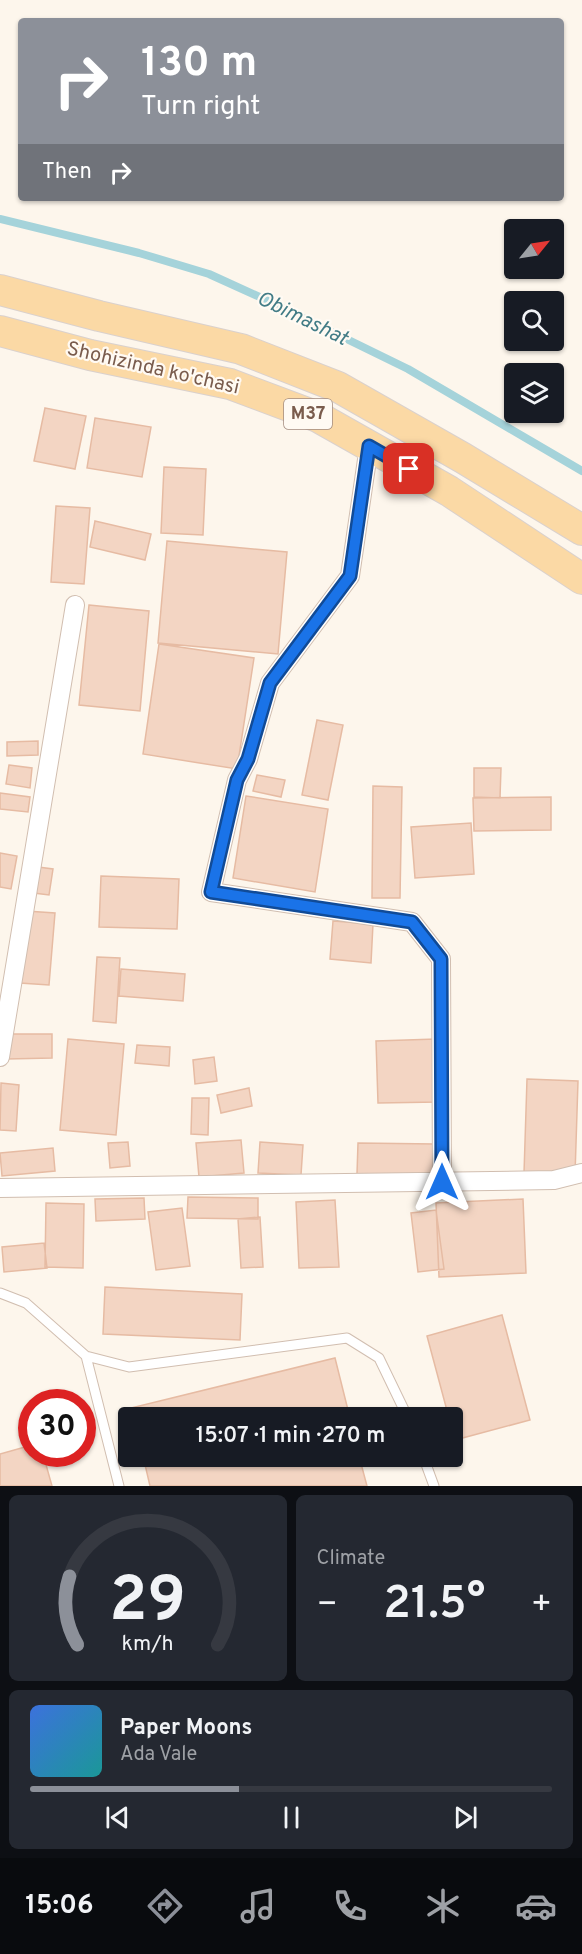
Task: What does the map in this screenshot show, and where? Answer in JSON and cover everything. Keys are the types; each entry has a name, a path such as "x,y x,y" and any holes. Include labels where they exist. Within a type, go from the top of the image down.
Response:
{"main road":[{"name":"Shohizinda ko'chasi","path":"0,290 241,349 338,387 463,458 582,530"},
{"name":"Shohizinda ko'chasi","path":"0,331 90,355 230,384 318,417 449,491 582,579"}],"street":[{"path":"369,446 350,576 270,683 248,759 237,780 211,892 412,922 441,959 442,1182"},
{"path":"0,1057 75,605"},
{"path":"0,1188 554,1180 582,1173"}],"lane":[{"path":"0,1293 26,1303 86,1356 129,1367 346,1338 379,1358 403,1407"},
{"path":"86,1356 119,1486"},
{"path":"427,1467 434,1486"}],"building":[{"path":"45,408 86,416 75,469 34,461"},
{"path":"95,418 151,427 142,477 87,468"},
{"path":"164,467 206,469 203,535 161,533"},
{"path":"56,506 90,508 84,584 51,582"},
{"path":"95,521 151,534 145,560 90,547"},
{"path":"167,541 287,552 278,654 158,643"},
{"path":"89,605 149,611 140,711 79,705"},
{"path":"159,644 254,658 237,769 143,754"},
{"path":"317,720 343,725 328,800 302,795"},
{"path":"38,741 38,755 7,756 7,742"},
{"path":"9,765 32,768 30,788 6,784"},
{"path":"474,768 501,768 500,798 474,797"},
{"path":"257,775 285,780 281,797 253,791"},
{"path":"373,786 402,787 400,898 372,898"},
{"path":"0,793 30,797 28,812 0,809"},
{"path":"246,796 328,809 315,892 233,878"},
{"path":"551,797 551,830 474,831 473,798"},
{"path":"471,823 474,874 415,878 411,827"},
{"path":"0,853 17,856 11,889 0,887"},
{"path":"38,867 53,869 49,895 34,893"},
{"path":"101,876 179,879 177,929 99,927"},
{"path":"26,911 55,913 49,985 20,983"},
{"path":"333,921 373,924 371,963 330,959"},
{"path":"97,957 120,958 116,1023 93,1021"},
{"path":"121,969 185,974 183,1001 119,996"},
{"path":"6,1034 52,1034 52,1058 7,1059"},
{"path":"68,1039 124,1044 116,1135 60,1130"},
{"path":"436,1039 438,1102 378,1103 376,1041"},
{"path":"137,1045 170,1047 169,1066 135,1063"},
{"path":"214,1057 217,1081 195,1084 193,1060"},
{"path":"527,1079 578,1081 575,1175 524,1173"},
{"path":"1,1083 19,1085 16,1131 0,1130"},
{"path":"249,1088 252,1106 221,1113 217,1095"},
{"path":"192,1098 209,1098 208,1135 191,1134"},
{"path":"241,1140 244,1173 199,1177 196,1143"},
{"path":"128,1142 130,1166 110,1168 108,1143"},
{"path":"260,1142 303,1145 301,1175 258,1173"},
{"path":"358,1143 435,1144 434,1175 357,1174"},
{"path":"53,1148 55,1171 2,1176 0,1153"},
{"path":"188,1197 258,1198 258,1219 187,1218"},
{"path":"144,1198 145,1219 96,1221 95,1199"},
{"path":"523,1199 526,1273 439,1277 436,1203"},
{"path":"335,1200 339,1267 299,1268 296,1202"},
{"path":"46,1203 84,1204 83,1268 45,1267"},
{"path":"182,1208 190,1266 156,1270 148,1212"},
{"path":"436,1210 444,1269 418,1272 411,1213"},
{"path":"260,1217 263,1267 241,1268 238,1219"},
{"path":"44,1243 47,1268 4,1272 2,1247"},
{"path":"105,1287 242,1294 240,1340 103,1334"},
{"path":"502,1315 530,1420 463,1438 463,1407 446,1407 427,1336"},
{"path":"335,1358 347,1407 135,1407"},
{"path":"18,1449 18,1467 47,1467 52,1486 0,1486 0,1454"},
{"path":"146,1467 362,1467 367,1486 150,1486"}],"waterway":[{"name":"Obimashat","path":"0,219 139,253 209,274 408,369 582,471"}],"route":[{"path":"409,469 369,446 350,576 270,683 248,759 237,780 211,892 412,922 441,959 442,1182"}]}
